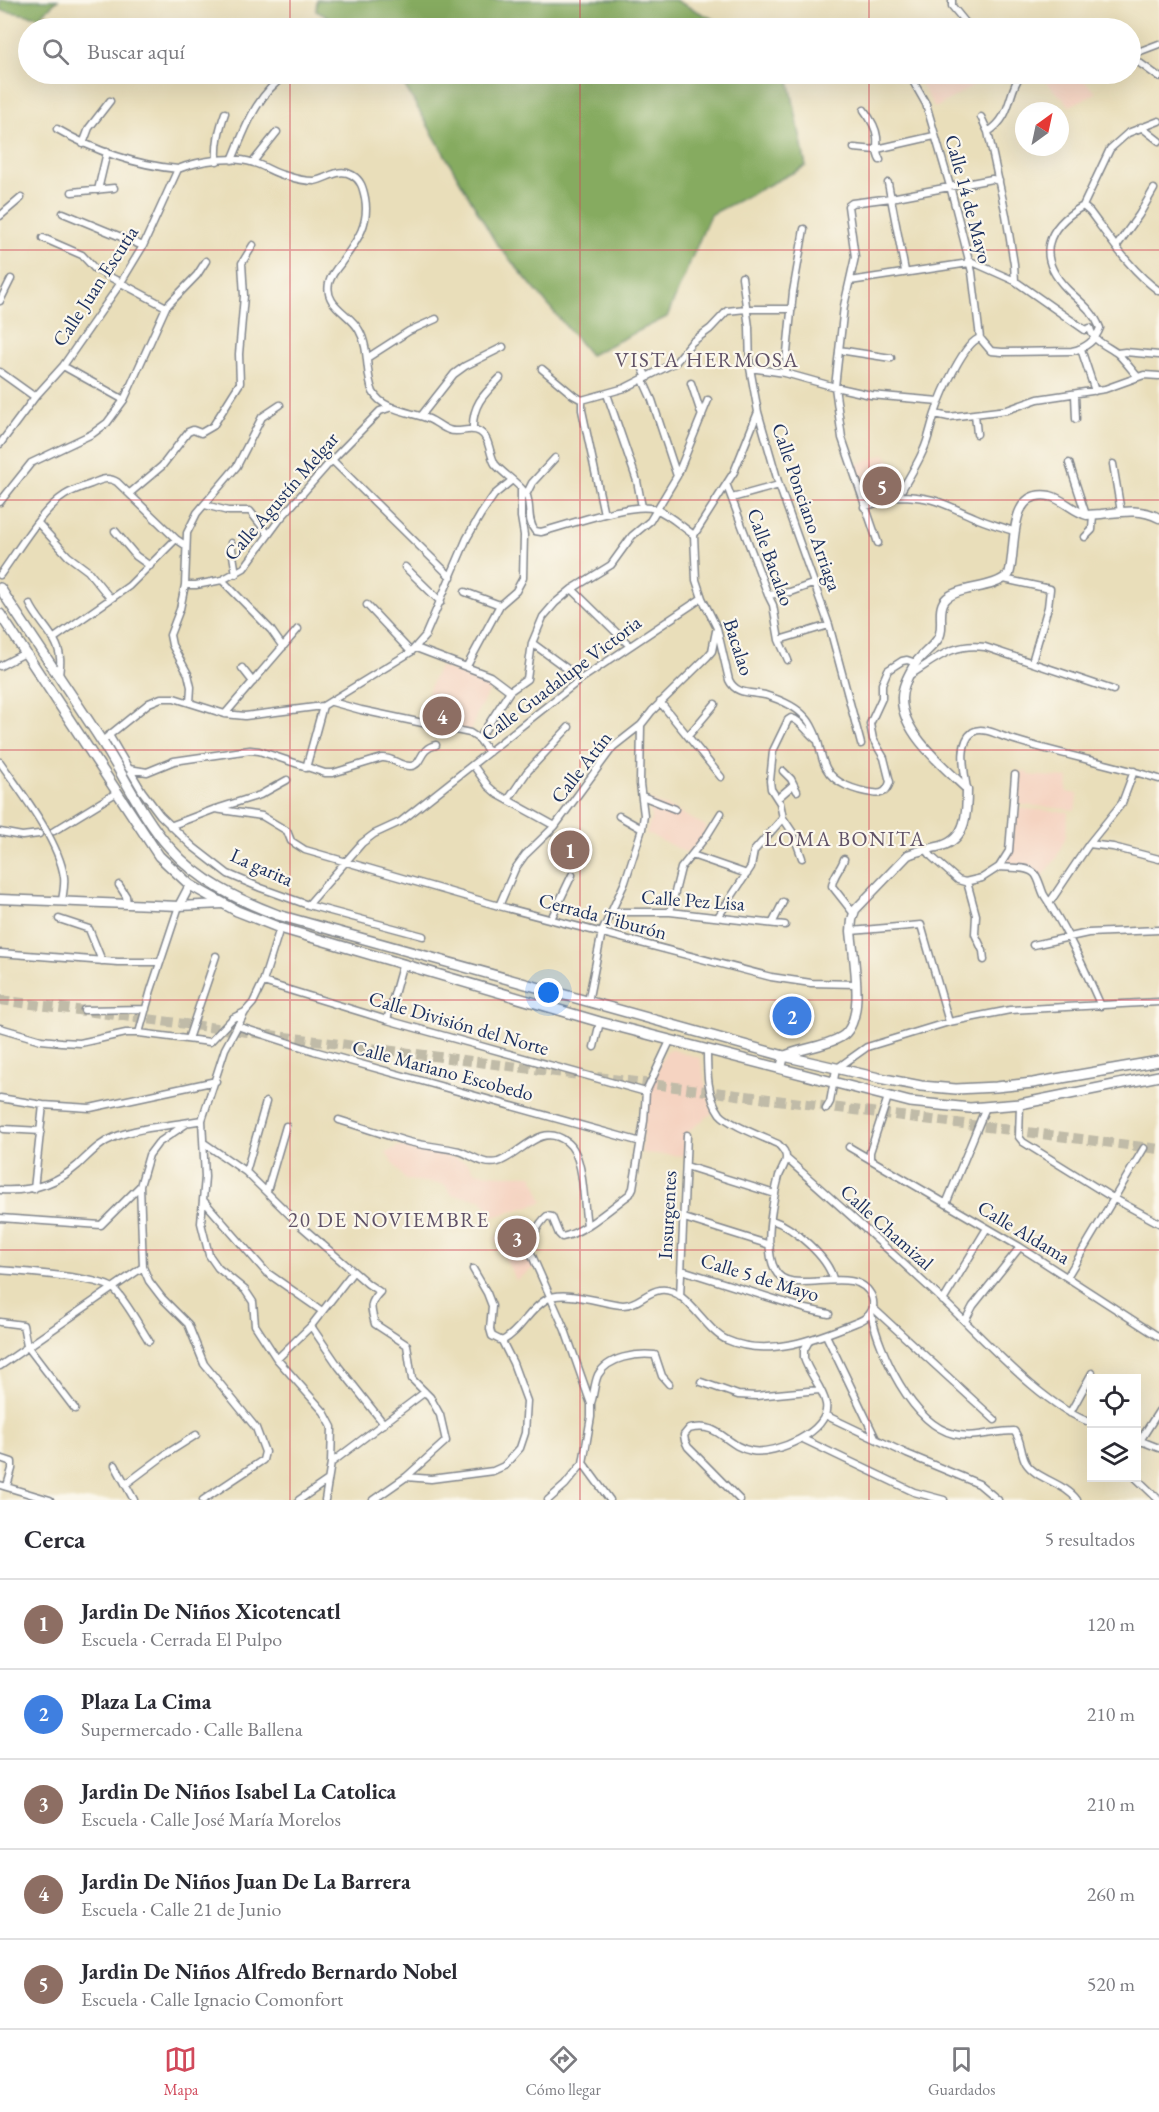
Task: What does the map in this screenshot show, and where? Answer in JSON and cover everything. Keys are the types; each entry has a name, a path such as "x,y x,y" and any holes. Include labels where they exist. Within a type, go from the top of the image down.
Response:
{"main road":[{"path":"0,588 59,678 106,738 156,830 170,848 197,873 233,896 278,915 784,1056 921,1086 969,1088 1033,1083 1159,1061"},
{"path":"0,614 159,856 190,885 223,904 280,928 402,966 600,1022 910,1102 970,1108 1020,1104 1159,1076"},
{"path":"969,1088 970,1108"}],"street":[{"path":"952,0 952,6 962,18"},
{"path":"1141,52 1159,44"},
{"path":"1141,63 1159,76"},
{"path":"232,160 250,116 272,84"},
{"name":"Calle 14 de Mayo","path":"915,84 926,104 950,186 969,261 980,338"},
{"path":"988,132 996,127 1009,107 1017,84"},
{"path":"83,144 93,122 110,101"},
{"path":"864,110 876,132 876,149 880,160"},
{"path":"217,161 218,133 225,113"},
{"path":"981,117 988,132 999,181 1015,281"},
{"path":"898,496 924,449 939,401 964,353 975,339 980,338 991,351 1072,351 1081,349 1095,339 1100,328 1097,319 1056,275 1048,259 1047,248 1059,224 1083,206 1110,149 1128,133 1159,121"},
{"path":"1141,127 1159,141"},
{"path":"57,129 83,144 156,167 178,169 197,162 232,160 253,162 280,175 306,181 325,178 334,172 350,173 357,178 363,188 367,208 365,223 359,237 332,274 329,294 334,305 358,328 363,339 373,392 380,401 421,416 447,430 458,432 472,429 481,432 487,439 496,465 524,492 531,526 535,531 541,532 604,514 642,507 657,510 694,535 727,486 758,411"},
{"path":"253,162 278,132"},
{"path":"854,148 876,149 934,136"},
{"path":"98,190 107,152"},
{"name":"Calle Juan Escutia","path":"0,444 35,397 63,366 120,284 143,246 178,169"},
{"path":"878,543 842,438 835,387 844,306 855,257 848,206 852,203 891,198 992,178 999,181"},
{"path":"888,183 905,271"},
{"path":"72,192 114,188"},
{"path":"1116,247 1154,189"},
{"path":"0,216 21,198"},
{"path":"1083,206 1144,280 1159,291"},
{"path":"63,213 143,246"},
{"path":"785,373 804,230"},
{"path":"43,237 82,255 96,269 120,284 166,307"},
{"path":"129,493 162,466 188,432 193,430 201,434 213,426 240,382 239,354 244,296 242,263 253,245"},
{"path":"0,502 31,463 99,430 124,400 166,307 197,275 206,261"},
{"path":"850,281 969,261 1015,281 1085,330 1090,328 1095,339 1117,353 1138,377"},
{"name":"Calle Ponciano Arriaga","path":"742,277 750,368 758,411 779,485 829,625 861,744"},
{"path":"0,301 11,279"},
{"path":"542,369 582,400 607,394 645,379 676,363 692,342 710,329 727,311 792,309"},
{"path":"367,358 409,332 436,319"},
{"path":"421,416 454,374 465,366 504,347"},
{"path":"1081,349 1095,391"},
{"path":"840,350 891,358"},
{"path":"1117,353 1159,355"},
{"path":"637,356 677,476"},
{"path":"63,366 124,400"},
{"path":"750,368 785,373 872,395 939,401"},
{"path":"0,372 35,397"},
{"path":"935,414 949,417 1007,410 1027,402 1104,389 1138,377 1154,374 1159,376"},
{"path":"472,429 475,407 481,397 500,378"},
{"path":"691,383 702,416"},
{"path":"607,394 637,481 642,507"},
{"path":"1075,394 1076,419"},
{"path":"582,400 604,514"},
{"path":"479,739 510,691 527,679 532,643 543,617 555,603 611,564 622,548 650,521 677,476 708,400"},
{"path":"190,703 191,687 188,674 172,645 170,635 180,609 186,545 191,523 237,466 262,417 280,405"},
{"name":"Calle Agustín Melgar","path":"184,585 222,580 244,568 268,534 332,460 380,411 392,407"},
{"path":"975,414 977,434"},
{"path":"467,666 500,605 516,591 523,578 524,535 521,517 524,492 555,458"},
{"path":"332,460 451,577"},
{"path":"1069,463 1090,515 1092,530 1085,537"},
{"path":"1113,464 1121,512"},
{"path":"0,575 38,523 63,496 73,490 111,478 186,545"},
{"path":"106,738 149,703 161,698 174,698 225,714 266,714 323,706 332,702 413,650 424,636 441,602 467,538 494,495 511,481"},
{"path":"732,498 779,485"},
{"name":"Calle Bacalao","path":"727,486 773,605 779,640 788,660"},
{"path":"864,507 898,496 920,496 939,501 974,518 1013,531"},
{"path":"1004,579 1010,569 1013,531 1020,511 1034,497 1052,496 1090,515 1148,512 1159,518"},
{"path":"205,505 228,511 250,511 268,534"},
{"path":"38,523 68,556 88,571 110,598"},
{"path":"115,531 136,556 150,566"},
{"name":"Bacalao","path":"694,535 696,580 717,628 732,687 741,692 776,699 808,719 818,740 825,766 831,775 847,785 873,793 880,794 886,791 890,782 884,758 873,739 870,724 882,698 884,677 888,670 902,661 908,660 916,663"},
{"path":"53,639 129,586 177,539"},
{"path":"231,543 236,574"},
{"path":"405,567 441,602"},
{"path":"967,789 912,731 902,699 903,689 916,663 938,639 945,600 954,594 1004,579 1050,589 1048,608 1032,662"},
{"path":"222,580 271,630 283,646"},
{"path":"768,595 790,592 815,583"},
{"path":"572,590 629,645"},
{"path":"465,592 500,605"},
{"name":"Calle Guadalupe Victoria","path":"308,905 362,843 374,834 399,822 581,679 702,598"},
{"path":"30,604 35,615 53,639 60,657 59,678"},
{"path":"367,605 413,650 467,666 496,679 510,691"},
{"path":"779,640 829,625"},
{"name":"Calle Atún","path":"499,906 515,869 525,855 555,826 613,747 640,725 660,702 707,657 714,643 717,628"},
{"path":"225,714 298,629"},
{"path":"532,643 581,679"},
{"path":"909,676 949,651 962,646 986,647 1113,690"},
{"path":"0,666 25,653"},
{"path":"242,668 253,682"},
{"path":"332,702 470,733 479,739 489,752"},
{"path":"660,702 721,777"},
{"path":"688,736 716,704"},
{"path":"306,768 323,706"},
{"path":"802,858 793,833 783,818 778,798 771,789 773,751 791,718 799,721 808,734 818,740"},
{"path":"588,1002 602,932 632,863 642,830 644,815 640,784 640,725"},
{"path":"508,800 527,772 569,727"},
{"path":"781,1068 784,1056 841,1038 853,1026 858,1004 851,931 854,914 908,855 945,845 961,832 967,812 964,750 970,734 976,730 984,730 1018,742 1159,779"},
{"name":"La garita","path":"106,738 159,815 192,846 228,874 308,905 423,936"},
{"path":"129,769 147,772 174,761 250,750 325,773 389,757 406,766 411,766 418,763 423,751 436,745"},
{"path":"0,762 41,823 59,860 64,878 62,901"},
{"path":"473,765 488,786 555,826"},
{"path":"0,777 6,770"},
{"path":"778,798 795,788 791,779 783,771"},
{"path":"1050,902 1089,844 1122,803 1134,771"},
{"path":"927,849 932,857 958,880 967,882 982,878 999,867 1009,851 1015,775"},
{"path":"170,825 260,795 287,780"},
{"path":"54,831 116,792"},
{"path":"642,796 675,809"},
{"name":"Cerrada Tiburón","path":"215,809 262,816 287,831 296,846 499,906 771,977 812,983 856,984"},
{"path":"670,912 681,868 693,855 721,813"},
{"path":"619,816 642,830"},
{"path":"718,917 751,867 754,851 783,818"},
{"path":"0,832 21,836 39,834"},
{"path":"1089,844 1113,846 1159,859"},
{"path":"693,855 747,874"},
{"path":"844,859 842,866 834,876 832,886 854,914"},
{"path":"999,867 1026,869 1032,872 1069,938 1101,1006"},
{"path":"551,919 572,875"},
{"path":"967,882 976,915 975,934 983,951 984,960"},
{"path":"119,885 128,904"},
{"path":"140,1033 160,962 179,906 190,885"},
{"path":"0,899 179,906 223,904"},
{"path":"772,922 783,902"},
{"name":"Calle Pez Lisa","path":"611,912 670,912 785,925"},
{"path":"59,919 89,929 102,961"},
{"path":"851,931 921,925 948,1022"},
{"path":"280,928 263,982 225,1049 202,1120 206,1177 201,1223 209,1255 218,1268 245,1290 253,1302 255,1325 277,1359 324,1412 332,1427 331,1462 325,1500"},
{"path":"1033,945 1088,933 1159,930"},
{"path":"0,953 136,963 160,962"},
{"path":"188,1040 216,956"},
{"path":"387,1020 402,966"},
{"name":"Calle División del Norte","path":"263,982 387,1020 646,1092"},
{"path":"826,1109 830,1102 836,1069 867,1047 948,1022 1010,1010 1159,1002"},
{"path":"84,1010 146,1009"},
{"path":"0,1028 41,1040 80,1043 126,1033 210,1042 233,1018 245,1012"},
{"path":"594,1047 600,1022"},
{"name":"Calle Mariano Escobedo","path":"237,1026 314,1051 641,1142"},
{"path":"591,1404 565,1330 530,1251 530,1245 539,1225 547,1216 552,1217 562,1237 567,1236 587,1225 630,1194 641,1142 646,1092 670,1041"},
{"name":"Calle Chamizal","path":"707,1051 708,1083 720,1114 778,1144 784,1150 786,1158 1034,1386 1070,1413 1087,1421"},
{"path":"0,1098 44,1105 90,1108 216,1081"},
{"path":"870,1159 870,1152 888,1097"},
{"path":"246,1172 266,1102"},
{"path":"1020,1104 1019,1137 1023,1142 1113,1198 1159,1222"},
{"path":"34,1189 44,1105"},
{"path":"946,1204 986,1107"},
{"path":"0,1190 34,1189 65,1175 89,1153 104,1142 118,1136 202,1120"},
{"path":"339,1120 411,1143 461,1152 476,1160 488,1162 498,1162 542,1135 555,1136 568,1142 577,1153 587,1225"},
{"path":"189,1122 152,1149 140,1185 143,1267 149,1281 162,1298 188,1324 204,1364 256,1428 265,1452 263,1460 203,1500"},
{"path":"267,1191 286,1126"},
{"path":"4,1129 40,1131"},
{"name":"Insurgentes","path":"680,1297 687,1135"},
{"path":"204,1143 246,1172 301,1227 380,1292 372,1299 371,1308 375,1324 407,1345 412,1379 425,1392 440,1415 446,1441 406,1477 373,1500"},
{"name":"Calle Aldama","path":"849,1147 1020,1246 1159,1337"},
{"path":"1067,1278 1144,1148"},
{"path":"786,1158 775,1194 770,1245 774,1269 779,1276 793,1283 833,1279 854,1283 864,1288 871,1295 874,1325 899,1384 913,1406 932,1422 952,1434 969,1436 1014,1431 1018,1436 1026,1463 1072,1494 1077,1500"},
{"path":"686,1166 775,1194"},
{"path":"0,1218 101,1225 140,1185"},
{"path":"203,1200 266,1272 322,1311"},
{"path":"684,1218 770,1245"},
{"path":"772,1220 787,1227 824,1259 830,1267 833,1279"},
{"path":"943,1300 987,1228"},
{"path":"965,1321 972,1306 1020,1246"},
{"path":"0,1366 143,1267"},
{"path":"406,1477 431,1479 493,1471 504,1466 520,1448 525,1433 527,1401 502,1341 492,1336 490,1329 492,1306 472,1269"},
{"path":"0,1270 57,1276 114,1287 149,1341"},
{"name":"Calle 5 de Mayo","path":"681,1270 806,1310 829,1314"},
{"path":"277,1359 311,1326 353,1272"},
{"path":"502,1341 520,1327 534,1308 550,1297 569,1296 626,1305 636,1303 660,1290 670,1291 692,1306 715,1333 727,1340 761,1347 809,1341 861,1321 872,1310"},
{"path":"872,1310 995,1419"},
{"path":"0,1322 23,1325 27,1346 75,1409"},
{"path":"311,1326 339,1367 384,1424"},
{"path":"826,1335 876,1439"},
{"path":"738,1499 688,1447 684,1435 689,1429 704,1426 713,1429 740,1447 759,1452 803,1439 814,1431 825,1415 827,1406 804,1358 804,1350 809,1341"},
{"path":"548,1500 565,1485 583,1463 591,1404 598,1376 604,1367 617,1360 639,1355 655,1355 662,1376 669,1384"},
{"path":"1070,1413 1092,1373"},
{"path":"700,1382 738,1395 756,1396 819,1390"},
{"path":"331,1462 425,1392"},
{"path":"1141,1437 1159,1411"},
{"path":"825,1415 979,1484 998,1500"},
{"path":"126,1484 196,1434"},
{"path":"803,1439 915,1492 944,1500"},
{"path":"1141,1441 1159,1448"},
{"path":"0,1458 12,1462 12,1469 3,1485 50,1500"},
{"path":"583,1463 610,1500"},
{"path":"115,1465 134,1500"},
{"path":"299,1500 328,1480"},
{"path":"1140,1482 1159,1500"},
{"path":"26,1492 26,1500"}],"shaded area":[{"path":"920,84 976,84 935,108"},
{"path":"1048,84 1087,84 1096,93 1070,106 1069,102 1066,102"},
{"path":"885,454 905,478 897,493 871,503 855,465"},
{"path":"440,666 492,686 478,711 471,731 418,720"},
{"path":"1016,771 1027,772 1028,775 1068,778 1067,792 1078,794 1075,810 1014,804"},
{"path":"649,800 706,826 703,838 687,853 646,833 651,819"},
{"path":"1015,808 1068,812 1066,836 1056,859 1043,876 1002,866 1011,852"},
{"path":"561,835 587,853 586,861 581,867 552,846"},
{"path":"670,1049 700,1058 712,1113 685,1134 684,1156 641,1153 647,1092 666,1051"},
{"path":"399,1146 450,1156 467,1162 475,1172 532,1175 543,1202 494,1217 481,1199 452,1195 444,1184 405,1180 386,1153"},
{"path":"516,1228 537,1266 516,1280 495,1238"}],"green space":[{"path":"0,0 58,0 39,17 0,10"},
{"path":"317,0 675,0 711,18 330,18 316,11"},
{"path":"404,84 790,84 806,166 710,215 667,317 590,355 496,243"}],"tunnel":[{"path":"0,1000 579,1075"},
{"path":"597,1077 1159,1149"}],"place":[{"name":"Jardin De Niños Alfredo Bernardo Nobel","path":"882,486"},
{"name":"Jardin De Niños Juan De La Barrera","path":"442,716"},
{"name":"Jardin De Niños Xicotencatl","path":"570,850"},
{"name":"Plaza La Cima","path":"792,1016"},
{"name":"Jardin De Niños Isabel La Catolica","path":"517,1238"}],"district":[{"name":"VISTA HERMOSA","path":"707,360"},
{"name":"LOMA BONITA","path":"845,839"},
{"name":"20 DE NOVIEMBRE","path":"389,1220"}]}
